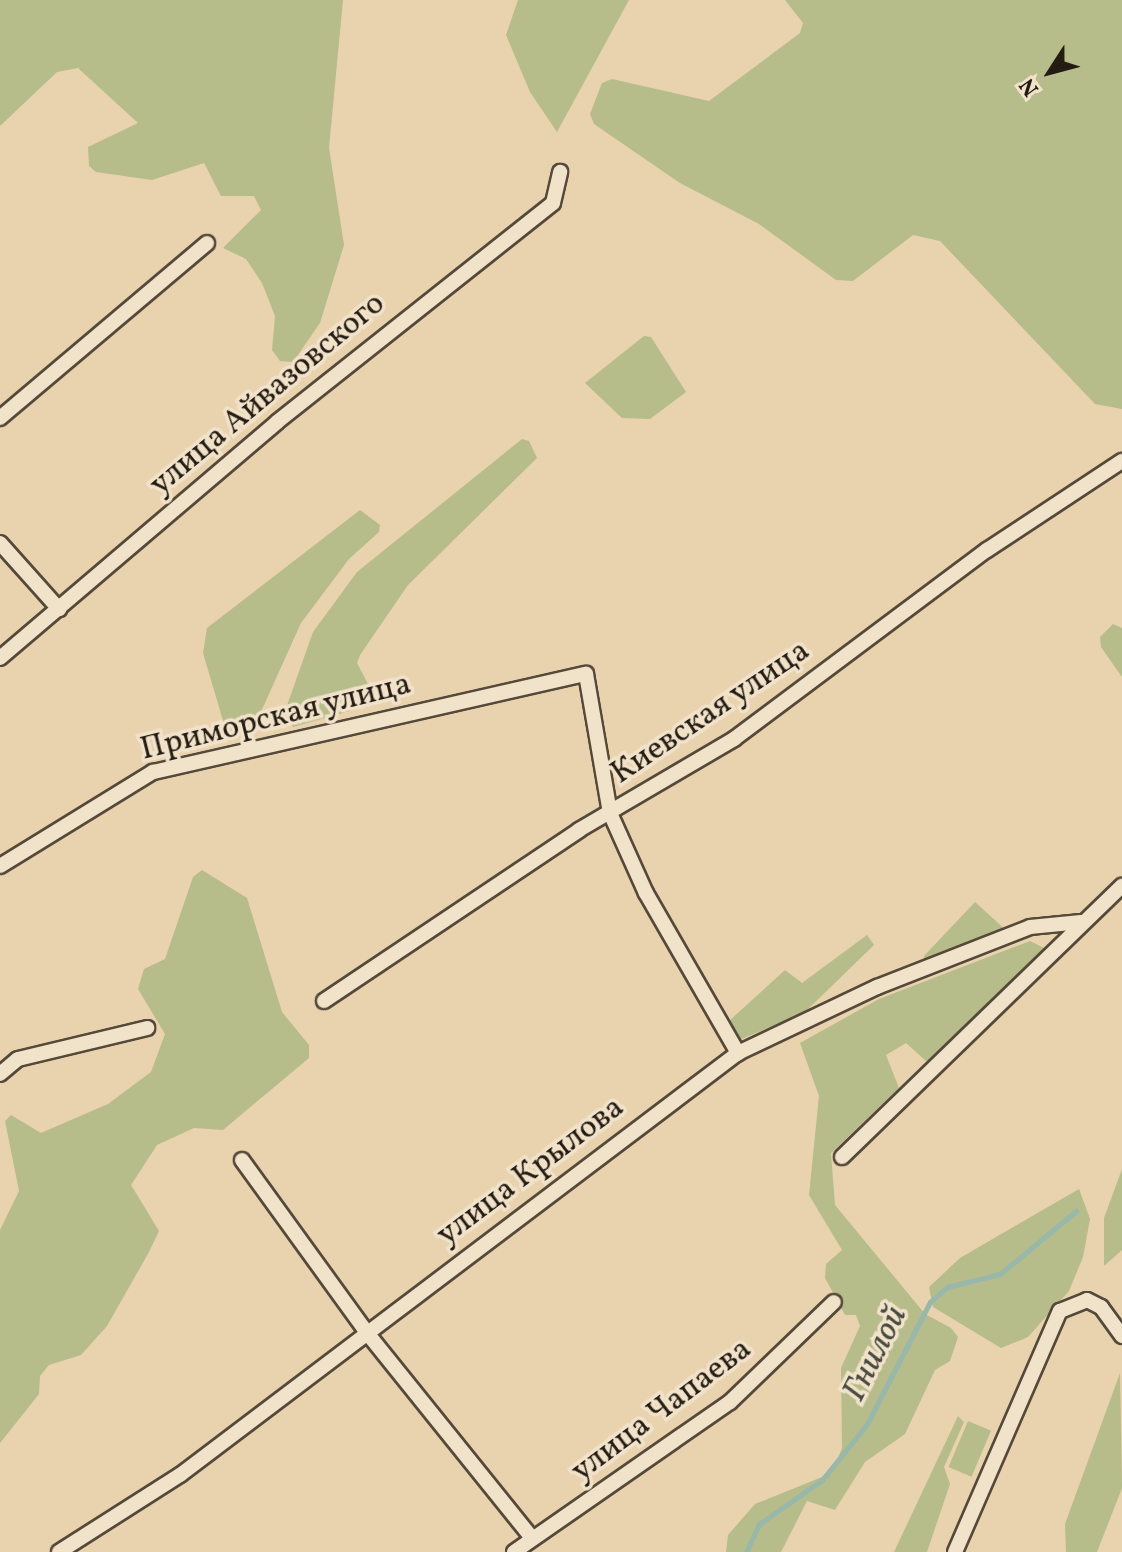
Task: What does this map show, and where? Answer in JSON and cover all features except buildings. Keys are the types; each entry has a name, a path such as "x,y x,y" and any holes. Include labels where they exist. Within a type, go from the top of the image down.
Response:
{"street":[{"name":"улица Айвазовского","path":"0,658 277,422 553,203 560,172"},
{"path":"0,418 207,243"},
{"name":"Киевская улица","path":"324,1001 610,813 734,739 987,550 1122,461"},
{"path":"0,543 59,609"},
{"name":"Приморская улица","path":"0,866 153,772 586,674 610,813"},
{"path":"610,813 646,893 738,1053"},
{"path":"842,1157 1081,922 1122,886"},
{"name":"улица Крылова","path":"59,1552 180,1475 738,1053 877,987 1030,927 1081,922"},
{"path":"0,1074 18,1059 147,1028"},
{"path":"242,1160 368,1334 532,1538"},
{"path":"955,1552 1060,1311 1087,1300 1101,1307 1122,1336"},
{"name":"улица Чапаева","path":"514,1552 730,1402 834,1302"}],"green space":[{"path":"0,0 343,0 329,148 344,245 320,323 293,362 280,361 272,350 275,316 262,283 246,259 223,248 261,210 254,196 221,196 204,163 152,180 96,172 89,166 88,147 138,123 78,68 57,72 0,126"},
{"path":"518,0 629,0 557,132 530,92 506,35"},
{"path":"785,0 1122,0 1122,409 1095,404 940,241 913,235 853,281 836,280 759,224 680,183 594,124 590,114 602,83 612,79 709,101 800,33 803,23"},
{"path":"644,336 651,337 686,392 650,419 622,418 585,383"},
{"path":"522,439 529,441 537,458 408,585 360,655 357,663 378,703 293,727 284,714 313,632 357,572"},
{"path":"360,510 380,525 379,532 349,559 301,623 255,725 245,734 227,734 203,653 207,628"},
{"path":"1113,624 1122,628 1122,677 1101,647 1100,637"},
{"path":"202,870 247,898 282,1012 309,1045 309,1058 223,1130 194,1128 157,1145 131,1185 159,1231 149,1252 107,1326 81,1355 49,1365 40,1376 39,1394 0,1443 0,1230 19,1191 5,1121 11,1115 41,1133 108,1104 151,1072 165,1034 138,989 144,969 165,959 193,877"},
{"path":"975,902 1008,932 924,963 924,956"},
{"path":"867,935 874,945 804,1013 737,1041 729,1021 785,970 802,983"},
{"path":"1030,941 1044,948 1042,960 931,1059 926,1061 906,1043 886,1055 899,1088 831,1153 835,1205 925,1314 951,1328 958,1337 950,1361 935,1370 905,1434 865,1462 835,1510 807,1501 781,1552 726,1552 728,1535 755,1504 822,1477 836,1463 842,1448 841,1368 860,1326 856,1315 845,1315 825,1278 826,1264 842,1250 809,1195 819,1096 800,1043 879,999"},
{"path":"1122,1169 1122,1250 1104,1266 1104,1218"},
{"path":"1079,1189 1090,1219 1083,1257 1069,1291 1028,1337 1001,1348 933,1307 929,1287 960,1258"},
{"path":"1120,1373 1122,1488 1097,1552 1066,1552 1065,1524"},
{"path":"958,1416 964,1422 944,1467 950,1484 927,1552 894,1552"},
{"path":"968,1421 991,1431 971,1477 948,1467"}],"waterway":[{"name":"Гнилой","path":"746,1552 759,1524 822,1480 867,1424 930,1302 947,1287 1000,1274 1076,1211"}]}
